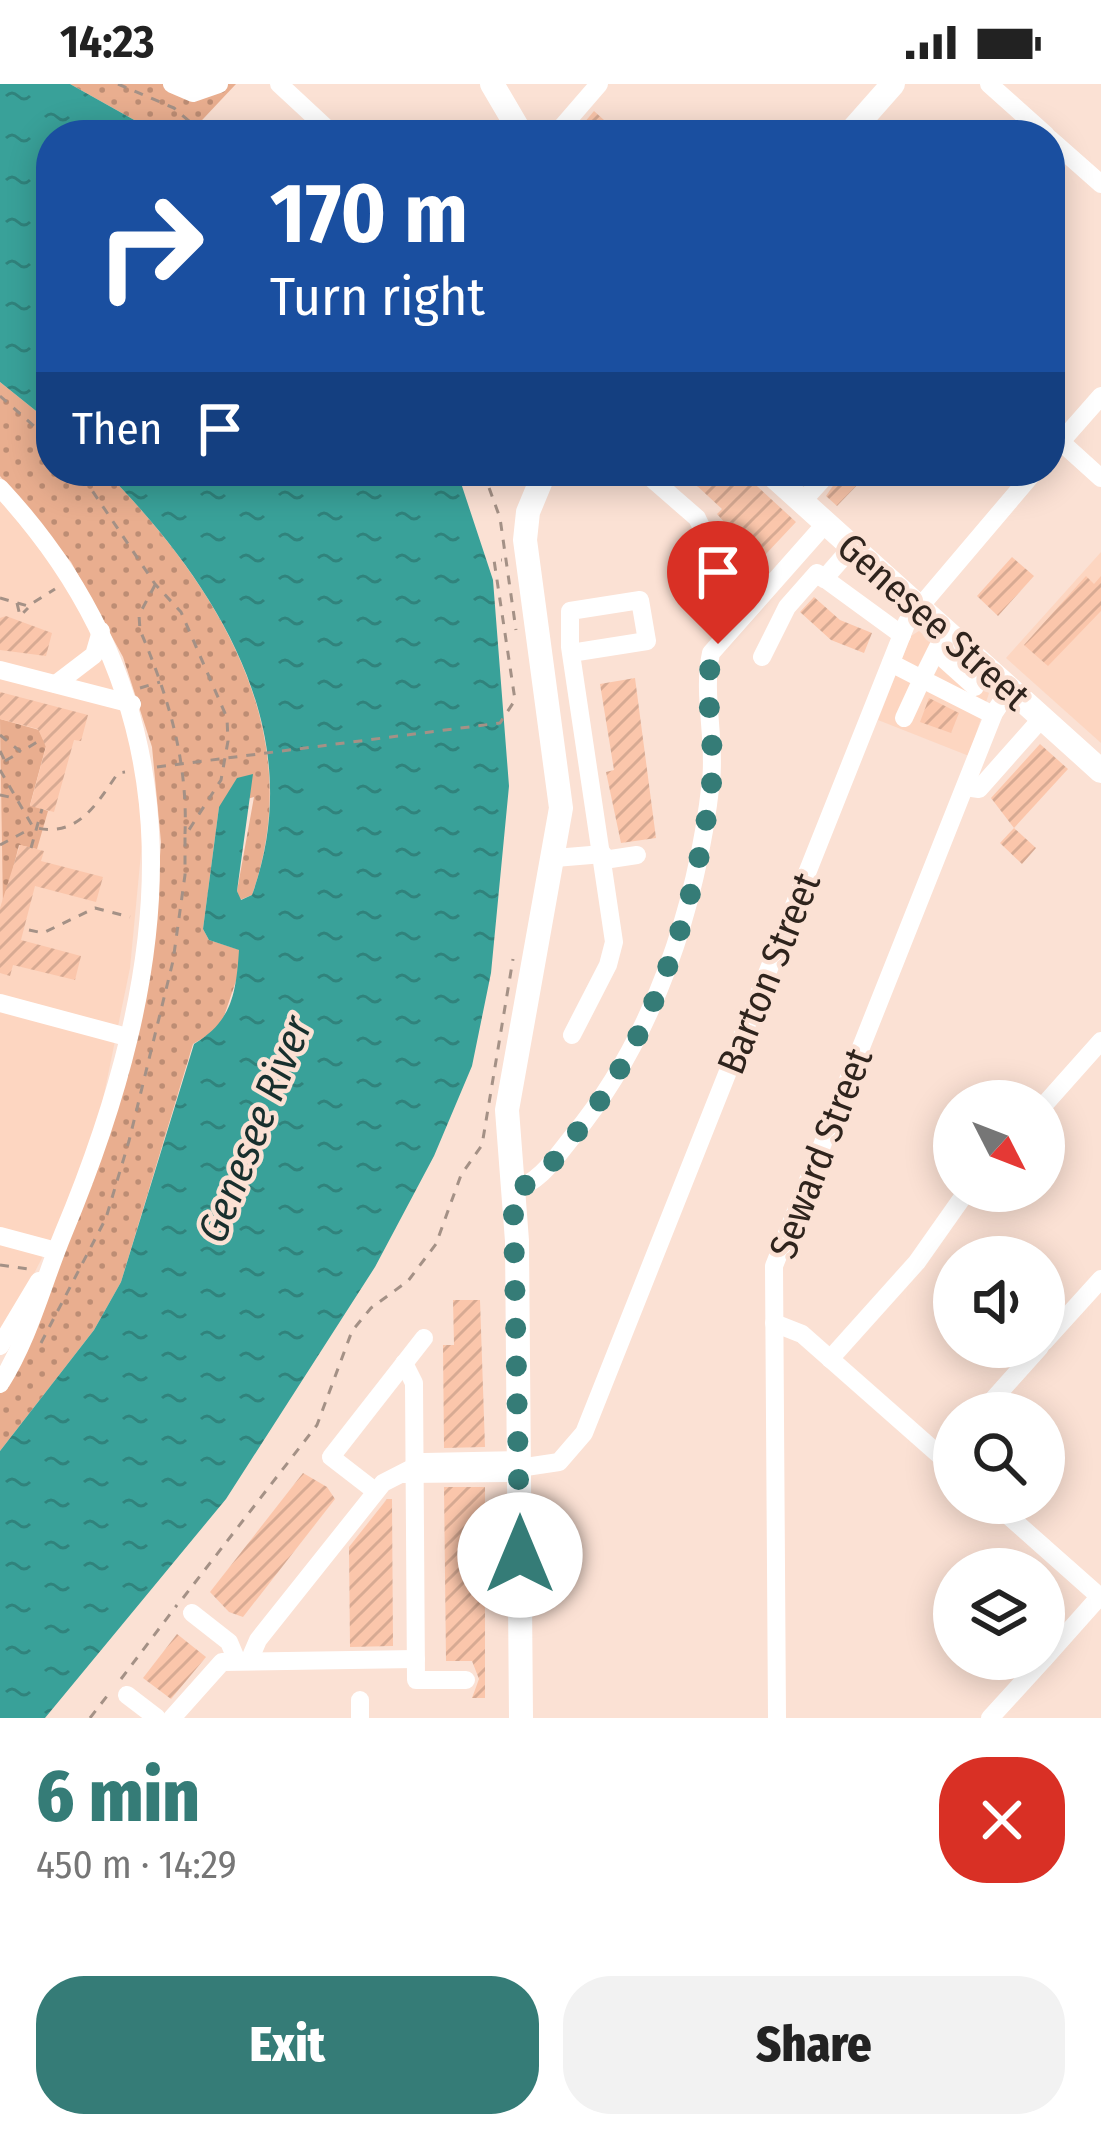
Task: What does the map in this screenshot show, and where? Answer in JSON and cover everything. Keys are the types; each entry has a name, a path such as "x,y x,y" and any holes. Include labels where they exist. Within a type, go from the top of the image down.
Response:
{"main road":[{"path":"492,84 508,120"},
{"path":"861,120 893,84"},
{"path":"521,1718 509,1077 555,858 559,782 529,649 516,559 539,486"},
{"path":"516,559 554,486"},
{"name":"Genesee Street","path":"784,486 917,605 976,686 1010,689 1101,771"}],"street":[{"path":"172,84 193,93 219,84"},
{"path":"279,84 318,120"},
{"path":"568,120 599,84"},
{"path":"989,84 1029,120"},
{"path":"1065,152 1101,184"},
{"path":"1065,432 1101,396"},
{"path":"1065,451 1101,478"},
{"path":"660,486 697,518 736,599 747,612"},
{"path":"802,502 816,486"},
{"name":"Barton Street","path":"519,1467 559,1462 584,1433 902,635 917,605 1022,486"},
{"path":"0,488 57,555 101,631 130,698 147,769 153,835 127,1037 97,1150 34,1319 0,1384"},
{"path":"513,1190 542,1174 599,1102 660,983 689,898 707,813 714,760 710,659 826,524"},
{"path":"824,579 852,547"},
{"path":"762,657 790,603 817,573 902,635"},
{"path":"56,684 94,655 101,631"},
{"path":"904,718 941,642"},
{"path":"529,649 571,650 614,948 572,1035"},
{"path":"891,663 922,679 976,686 993,715"},
{"path":"0,670 130,698"},
{"name":"Seward Street","path":"777,1718 776,1259 993,715 1010,689"},
{"path":"964,787 979,789 1042,718"},
{"path":"979,750 1003,759"},
{"path":"555,858 637,855"},
{"path":"2,1005 127,1037"},
{"path":"1065,1081 1101,1041"},
{"path":"830,1359 917,1262 952,1212"},
{"path":"0,1236 56,1251"},
{"path":"0,1346 56,1251"},
{"path":"1065,1319 1101,1279"},
{"path":"773,1323 792,1327 933,1442"},
{"path":"375,1491 331,1456 424,1338"},
{"path":"404,1364 414,1383 410,1471 416,1680 466,1680"},
{"path":"1000,1392 1021,1368"},
{"path":"243,1661 375,1491 410,1471 519,1467"},
{"path":"1018,1524 1100,1596 1065,1635"},
{"path":"192,1613 229,1642 243,1661"},
{"path":"172,1718 215,1666 243,1661 416,1659"},
{"path":"990,1718 1025,1680"},
{"path":"128,1695 157,1718"}],"path":[{"path":"118,84 175,108 188,120"},
{"path":"0,396 36,428"},
{"path":"488,486 516,559 529,649"},
{"path":"156,768 505,720 515,695 494,560 516,559"},
{"path":"155,584 139,615 140,629 161,681 181,765 187,802 184,836"},
{"path":"0,598 28,606 61,585"},
{"path":"17,603 19,618 28,614 28,606"},
{"path":"130,698 161,681"},
{"path":"1,733 20,752"},
{"path":"2,765 40,740"},
{"path":"0,751 16,798 35,828"},
{"path":"2,842 35,828 59,830 85,819 118,773 135,771"},
{"path":"0,796 16,798"},
{"path":"32,848 42,809"},
{"path":"29,930 43,933 95,908 132,918"},
{"path":"91,1718 317,1425 352,1331 371,1308 408,1281 436,1244 461,1175 482,1145 517,944"},
{"path":"0,1265 35,1271"},
{"path":"57,1279 73,1285"}],"shaded area":[{"path":"70,84 236,84 202,120 134,120"},
{"path":"0,382 36,411 36,486 119,486 183,562 242,664 260,719 269,775 267,834 252,895 240,900 237,891 254,797 219,807 203,929 209,940 240,950 237,978 220,1028 193,1044 121,1282 94,1330 0,1451 0,1392 36,1326 123,1089 156,912 161,842 152,747 123,657 71,562 0,476"},
{"path":"0,499 58,573 93,633 128,721 144,822 130,968 101,1109 64,1215 0,1340"},
{"path":"1101,552 1101,743 1006,658"},
{"path":"919,631 989,693 969,756 878,720 911,636"},
{"path":"0,719 39,730 46,746 30,805 48,811 37,849 19,845 3,908"}],"water":[{"path":"0,84 70,84 134,120 36,120 36,411 0,382"},
{"name":"Genesee River","path":"119,486 462,486 493,580 509,786 491,973 472,1066 434,1156 375,1267 226,1499 45,1718 0,1718 0,1451 94,1330 121,1282 194,1044 217,1026 230,1005 239,950 209,940 203,929 219,807 237,778 253,774 237,891 241,900 252,895 267,834 270,775 261,719 242,664 216,612 146,515"}],"building":[{"path":"697,486 757,486 796,522 765,555 756,547 751,552 717,514 722,509"},
{"path":"833,486 856,486 837,506 826,496"},
{"path":"1012,557 1034,576 998,616 977,596"},
{"path":"1086,576 1094,584 1101,576 1101,611 1048,666 1024,645"},
{"path":"814,597 840,620 872,633 864,653 831,640 800,612"},
{"path":"0,618 52,633 46,656 0,650"},
{"path":"635,678 656,838 621,843 606,772 614,770 600,684"},
{"path":"0,692 88,715 81,741 74,740 54,812 30,806 46,747 38,729 0,719"},
{"path":"929,698 959,713 951,733 920,722"},
{"path":"1040,744 1068,769 1014,828 991,798"},
{"path":"1014,828 1036,848 1022,864 1000,843"},
{"path":"20,845 44,851 41,861 103,877 96,902 35,886 21,940 81,956 75,980 13,965 10,976 0,973 0,908"},
{"path":"453,1300 480,1300 485,1447 444,1448 443,1345 454,1345"},
{"path":"303,1473 327,1487 335,1499 243,1617 229,1612 210,1592"},
{"path":"444,1487 485,1487 485,1698 472,1698 479,1679 472,1661 446,1661"},
{"path":"387,1499 392,1499 393,1646 350,1647 349,1547"},
{"path":"177,1634 206,1657 171,1699 143,1678"}],"route":[{"path":"520,1555 518,1256 513,1190 542,1174 599,1102 632,1047 667,967 684,916 707,813 714,760 709,664 718,644"}]}
